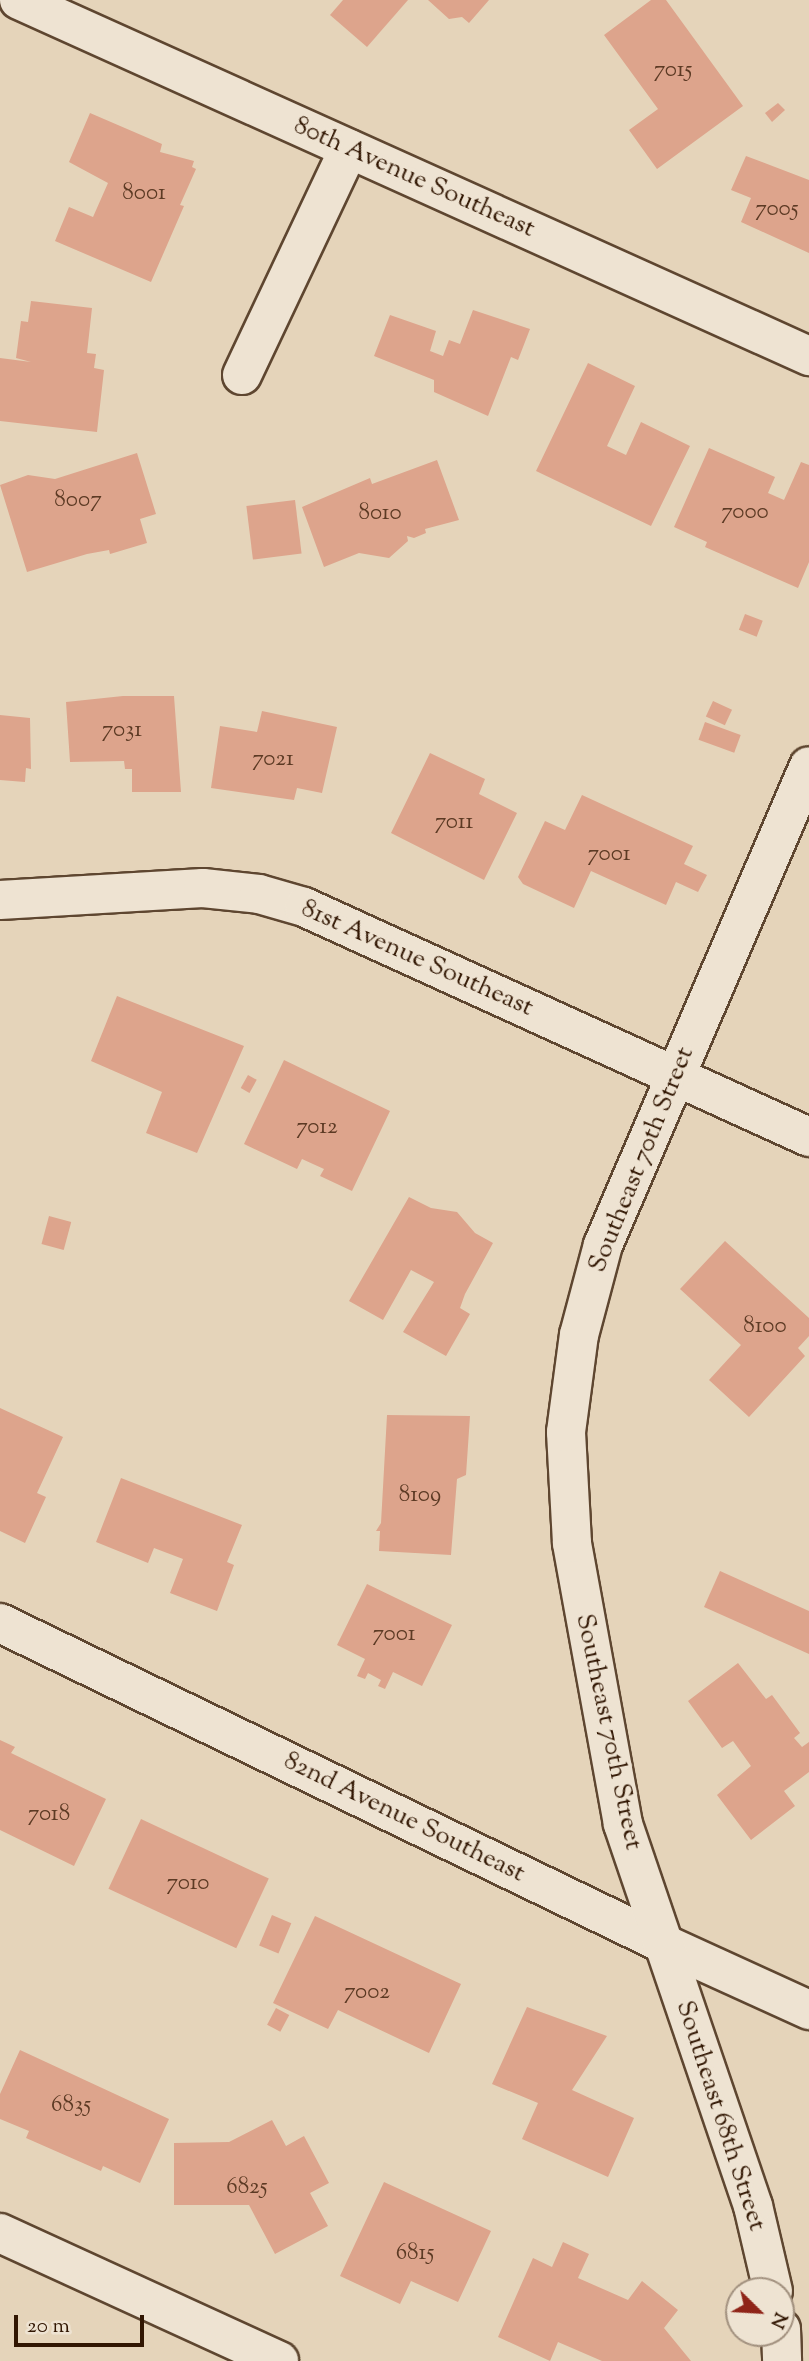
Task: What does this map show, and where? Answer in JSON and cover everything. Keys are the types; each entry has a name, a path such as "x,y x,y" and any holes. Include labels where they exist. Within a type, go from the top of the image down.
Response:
{"street":[{"name":"80th Avenue Southeast","path":"19,0 809,356"},
{"path":"242,375 349,149"},
{"name":"Southeast 70th Street","path":"662,1943 623,1824 586,1636 572,1544 566,1432 579,1335 603,1245 673,1076 809,766"},
{"name":"81st Avenue Southeast","path":"0,900 203,888 260,894 353,927 809,1137"},
{"name":"82nd Avenue Southeast","path":"0,1623 662,1943 809,2010"},
{"name":"Southeast 68th Street","path":"662,1943 753,2206 771,2277"},
{"path":"0,2233 279,2361"}],"building":[{"path":"343,0 408,0 367,47 330,15"},
{"path":"428,0 489,0 469,23 462,17 449,19"},
{"path":"651,0 666,0 743,106 657,169 629,130 658,109 604,35"},
{"path":"778,103 785,110 772,122 765,113"},
{"path":"90,113 162,144 160,152 194,161 192,167 196,169 180,205 184,206 151,282 55,241 69,207 93,217 108,183 69,162"},
{"path":"746,156 809,180 809,253 741,222 751,198 731,190"},
{"path":"31,301 92,308 87,353 96,354 94,368 104,370 97,432 0,421 0,358 31,362 16,358 21,321 28,322"},
{"path":"473,310 530,329 518,360 511,357 488,416 434,392 434,380 374,356 390,315 436,331 430,351 443,356 449,340 460,344"},
{"path":"588,363 635,386 607,446 626,455 641,422 690,446 651,526 536,471"},
{"path":"709,448 775,477 768,493 784,500 801,462 809,465 809,562 798,588 705,547 707,542 674,527"},
{"path":"137,453 156,514 140,519 147,543 110,554 109,550 87,554 27,572 0,485 28,475 55,479"},
{"path":"437,460 459,520 425,529 426,533 414,538 407,536 408,541 389,558 359,553 324,567 302,507 370,478 372,484"},
{"path":"295,500 302,554 253,560 246,506"},
{"path":"745,614 763,621 757,637 739,630"},
{"path":"123,696 174,696 181,792 132,792 132,769 125,769 124,761 70,762 66,702"},
{"path":"713,701 732,710 725,725 706,716"},
{"path":"262,711 337,727 322,793 297,788 294,800 211,788 220,726 257,732"},
{"path":"0,715 30,718 31,769 26,768 25,782 0,780"},
{"path":"705,722 741,735 734,753 699,740"},
{"path":"430,753 485,779 479,794 517,813 484,880 391,833"},
{"path":"582,795 693,846 684,864 707,875 698,892 676,882 666,905 591,871 574,908 523,884 518,877 545,821 565,830"},
{"path":"117,996 244,1046 197,1153 146,1133 162,1092 91,1061"},
{"path":"284,1060 390,1111 352,1191 320,1176 324,1169 302,1159 297,1169 244,1144"},
{"path":"248,1075 257,1080 249,1093 241,1088"},
{"path":"409,1197 431,1208 457,1212 475,1233 493,1243 465,1294 460,1308 470,1314 446,1356 403,1332 434,1282 411,1270 383,1320 349,1301"},
{"path":"49,1216 71,1222 64,1250 41,1244"},
{"path":"725,1241 809,1318 809,1336 798,1348 805,1356 749,1417 709,1380 741,1345 680,1289"},
{"path":"0,1408 63,1437 37,1493 46,1497 25,1543 0,1531"},
{"path":"387,1415 470,1416 466,1475 457,1479 451,1555 379,1551 380,1531 376,1531 381,1523"},
{"path":"121,1478 242,1525 227,1562 234,1565 217,1611 170,1593 183,1559 154,1548 148,1563 96,1542"},
{"path":"720,1571 809,1611 809,1654 704,1607"},
{"path":"367,1584 452,1625 422,1686 393,1672 385,1689 378,1686 381,1680 368,1673 365,1679 357,1676 365,1659 337,1645"},
{"path":"738,1663 766,1699 772,1695 800,1733 794,1738 802,1747 809,1742 809,1772 784,1791 795,1806 751,1840 717,1795 751,1766 733,1741 722,1748 688,1701"},
{"path":"0,1740 15,1747 11,1753 106,1799 74,1866 0,1830"},
{"path":"141,1819 269,1879 236,1948 108,1889"},
{"path":"272,1915 291,1923 278,1954 259,1945"},
{"path":"315,1916 461,1984 429,2053 338,2010 328,2029 273,2003"},
{"path":"527,2007 607,2036 572,2090 634,2118 608,2177 522,2139 538,2103 492,2084"},
{"path":"276,2008 289,2015 280,2032 267,2025"},
{"path":"20,2050 169,2119 140,2183 103,2166 101,2171 26,2138 29,2131 0,2119 0,2094"},
{"path":"272,2120 286,2146 304,2136 329,2183 310,2193 328,2226 275,2254 249,2205 174,2205 174,2143 229,2142"},
{"path":"384,2182 491,2231 458,2302 411,2281 400,2304 340,2276"},
{"path":"563,2242 589,2254 578,2278 628,2300 642,2281 678,2310 664,2328 691,2361 602,2361 558,2342 550,2361 498,2337 533,2258 552,2267"}]}
